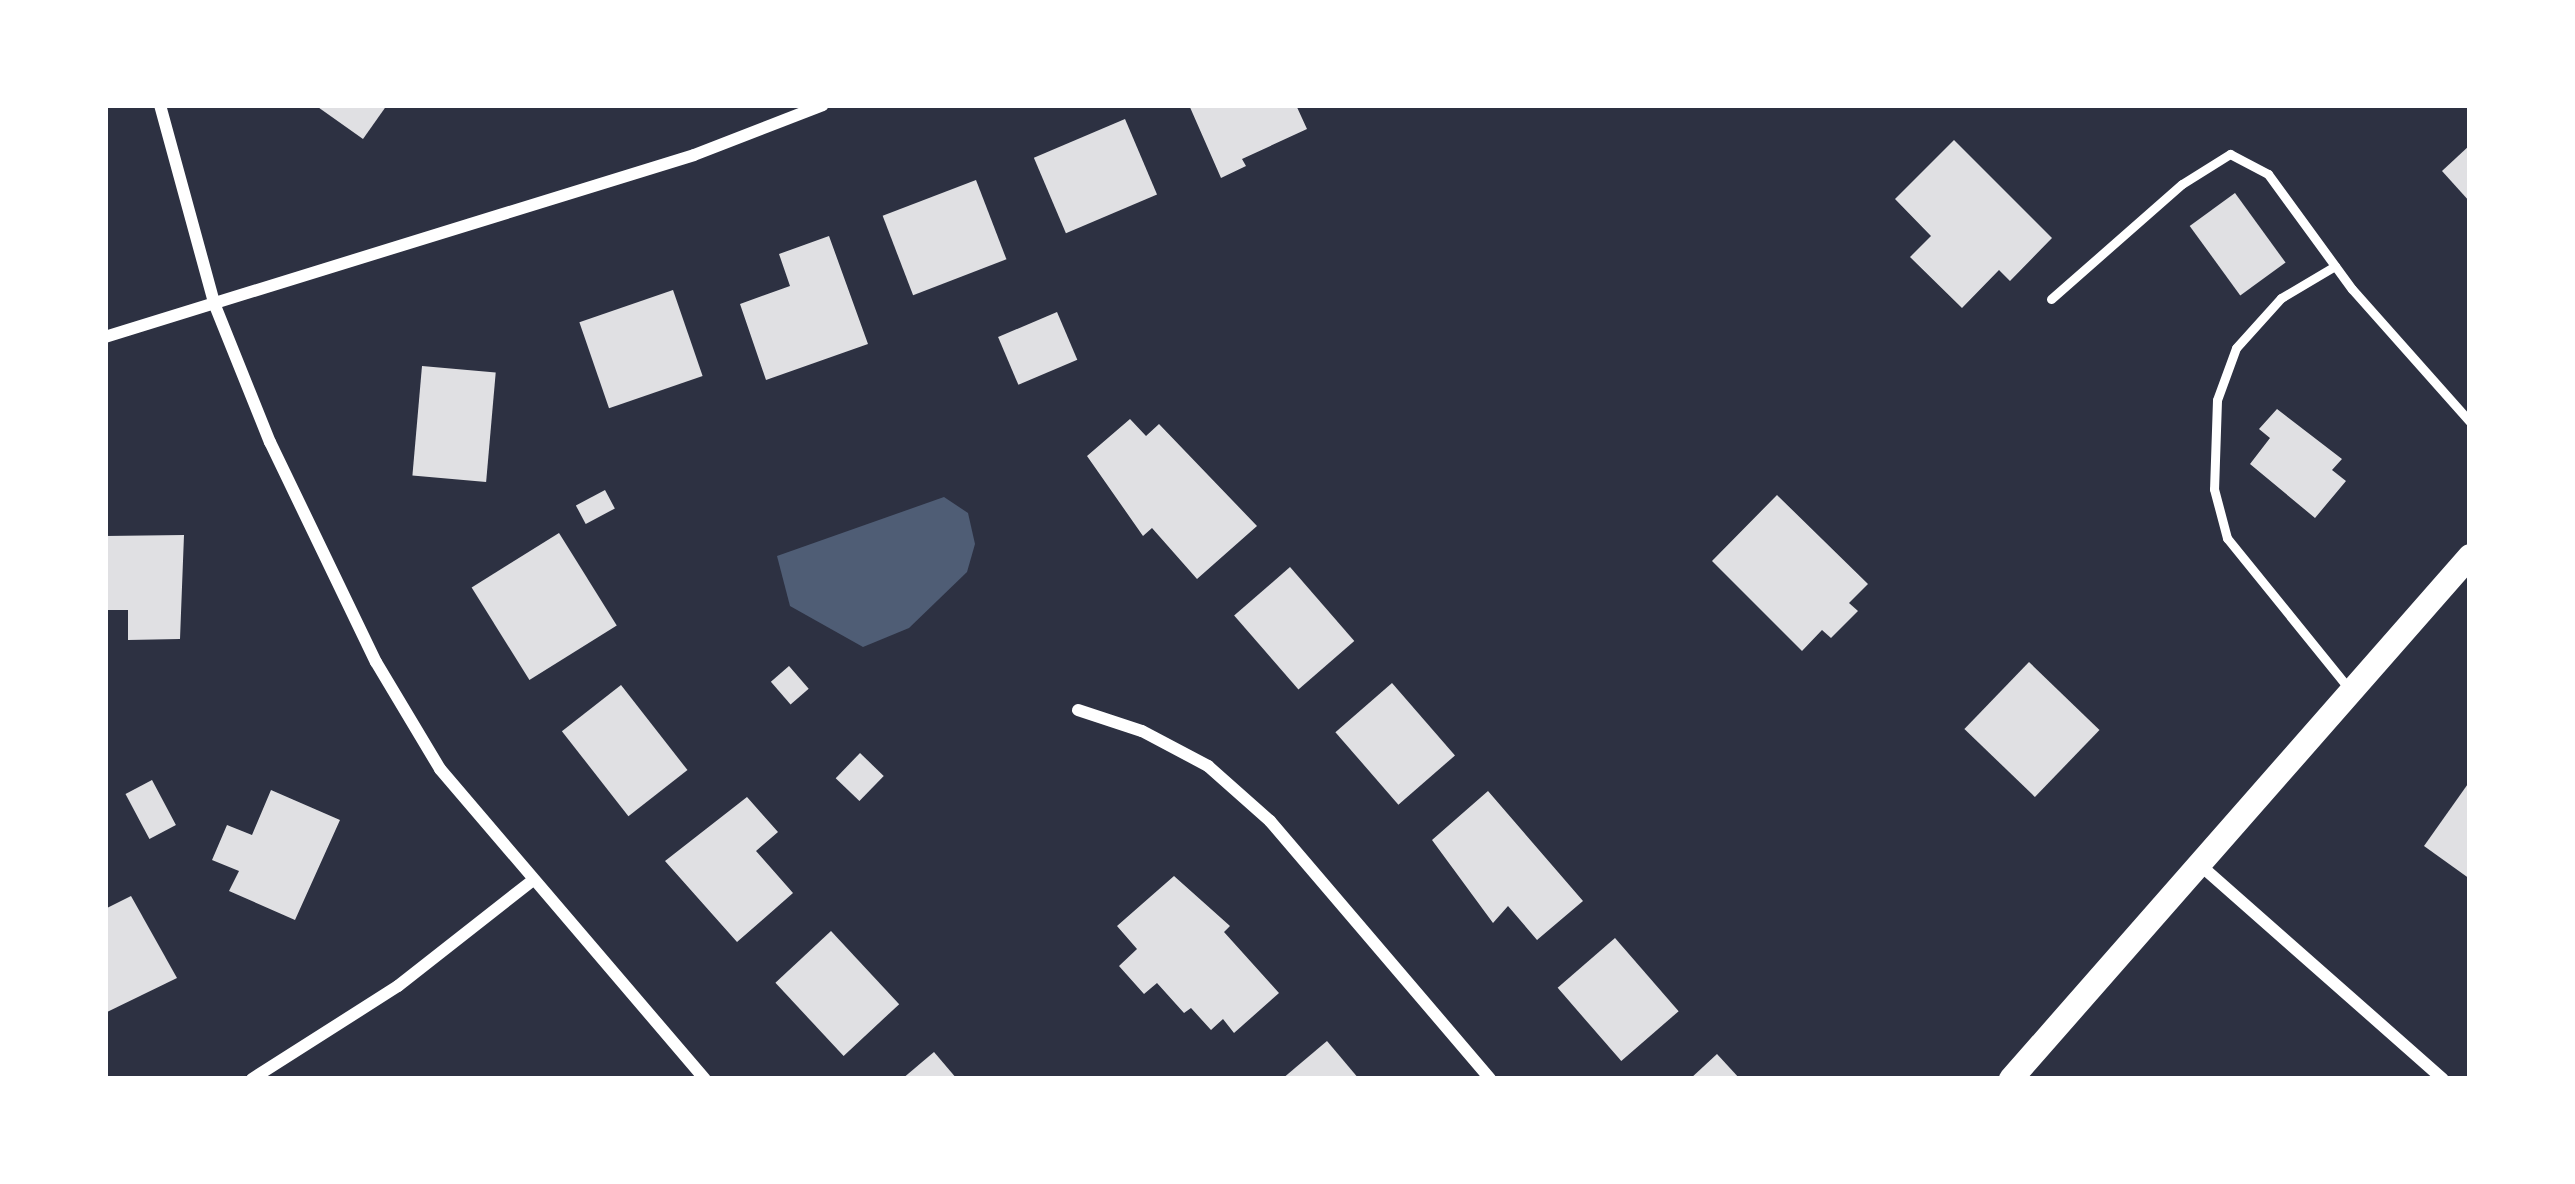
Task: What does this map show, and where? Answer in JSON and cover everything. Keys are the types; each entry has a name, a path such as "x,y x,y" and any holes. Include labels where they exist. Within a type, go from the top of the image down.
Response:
{"main road":[{"path":"2011,1079 2470,556"}],"street":[{"path":"160,105 214,303 270,442 376,662 440,769 705,1079"},
{"path":"105,337 694,155 823,105"},
{"path":"1078,710 1142,731 1208,766 1270,821 1490,1079"},
{"path":"2199,864 2443,1079"},
{"path":"251,1079 398,986 533,880"}],"lane":[{"path":"2051,299 2182,184 2230,154 2268,174 2335,266 2470,422"},
{"path":"2335,266 2281,298 2236,348 2217,400 2214,489 2227,538 2351,691"}],"water":[{"path":"944,497 968,513 975,544 967,572 909,628 863,647 790,606 777,556"}],"building":[{"path":"315,105 387,105 363,139"},
{"path":"1189,105 1296,105 1307,129 1242,159 1246,166 1221,178"},
{"path":"1125,119 1157,194 1066,233 1034,158"},
{"path":"1954,140 2052,238 2010,281 1999,270 1962,308 1910,257 1931,236 1895,199"},
{"path":"2470,145 2470,202 2442,171"},
{"path":"976,180 1006,259 913,295 883,216"},
{"path":"2235,193 2286,263 2240,295 2190,226"},
{"path":"829,236 868,344 766,380 740,304 790,286 779,254"},
{"path":"673,290 703,376 609,408 579,322"},
{"path":"1057,312 1077,360 1018,385 998,337"},
{"path":"422,366 496,372 486,482 412,476"},
{"path":"2277,409 2342,459 2332,470 2346,481 2315,518 2250,464 2270,438 2259,429"},
{"path":"1130,419 1146,436 1159,424 1257,526 1197,579 1152,528 1143,536 1087,456"},
{"path":"605,490 615,509 586,524 576,505"},
{"path":"1777,495 1868,584 1849,603 1858,611 1831,638 1822,630 1802,651 1712,561"},
{"path":"559,533 617,625 529,680 472,588"},
{"path":"184,535 180,639 128,640 128,610 105,610 105,536"},
{"path":"1290,567 1354,641 1298,690 1234,616"},
{"path":"2029,662 2099,730 2035,797 1964,729"},
{"path":"789,666 809,689 791,704 771,682"},
{"path":"1392,683 1455,755 1398,805 1335,732"},
{"path":"621,685 687,770 628,816 562,731"},
{"path":"860,753 884,776 859,801 836,778"},
{"path":"152,780 176,825 149,839 126,794"},
{"path":"2470,781 2470,879 2424,846"},
{"path":"271,790 340,820 295,920 229,891 239,871 212,860 227,825 252,835"},
{"path":"1488,791 1583,901 1537,940 1508,906 1493,923 1432,840"},
{"path":"747,797 778,832 756,851 793,893 737,942 665,861"},
{"path":"1174,876 1230,926 1224,932 1279,993 1234,1033 1223,1019 1211,1030 1191,1008 1184,1013 1157,983 1144,994 1119,966 1137,949 1117,926"},
{"path":"131,896 177,978 105,1013 105,909"},
{"path":"831,931 899,1004 844,1056 775,983"},
{"path":"1615,938 1679,1011 1621,1061 1558,988"},
{"path":"1327,1041 1359,1079 1282,1079"},
{"path":"934,1052 957,1079 902,1079"},
{"path":"1717,1054 1740,1079 1690,1079"}]}
